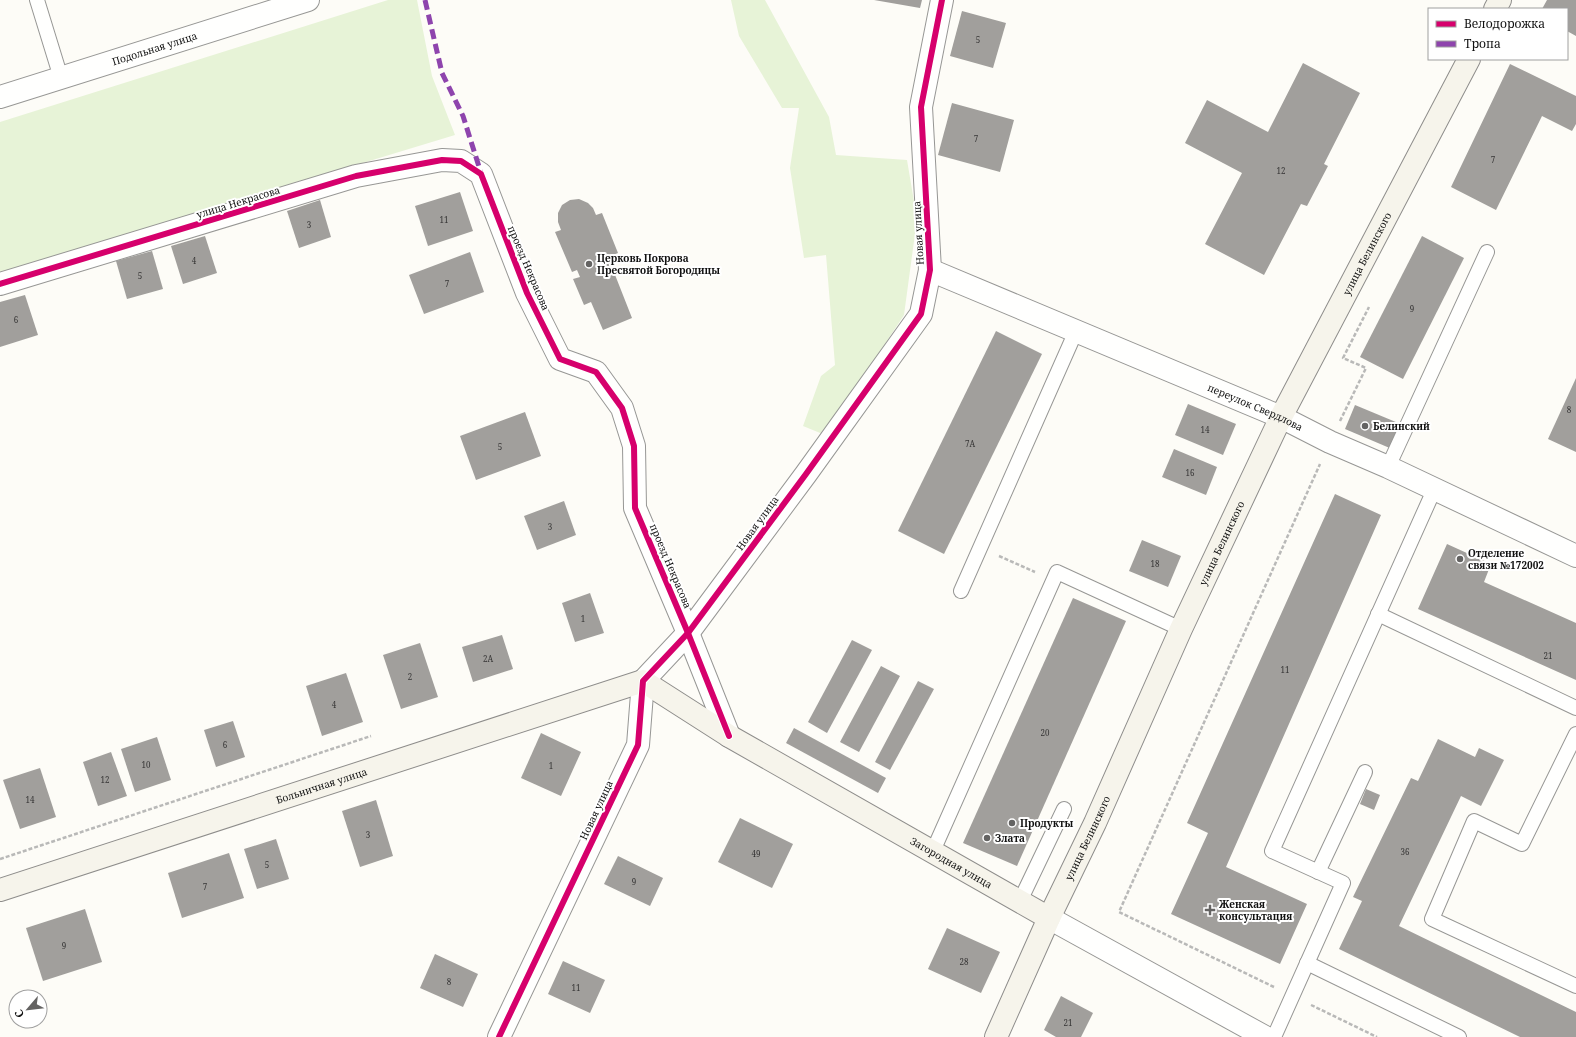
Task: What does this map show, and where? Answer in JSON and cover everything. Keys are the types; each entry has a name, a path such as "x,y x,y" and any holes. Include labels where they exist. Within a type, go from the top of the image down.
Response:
{"street":[{"name":"Подольная улица","path":"0,97 308,0"},
{"name":"Новая улица","path":"499,1037 638,745 643,681 688,633 806,474 921,314 930,270 921,107 942,0"},
{"name":"улица Белинского","path":"996,1037 1049,918 1095,823 1181,629 1282,417 1468,60"},
{"name":"улица Некрасова","path":"0,284 356,176 442,160 461,161 481,174"},
{"name":"проезд Некрасова","path":"481,174 527,294 560,359 596,372 622,408 634,446 635,508 688,633 729,736"},
{"name":"переулок Свердлова","path":"930,270 1282,417 1330,442 1388,467 1576,556"},
{"name":"Загородная улица","path":"643,681 729,736 1049,918 1265,1037"},
{"name":"Больничная улица","path":"0,890 643,681"}],"lane":[{"path":"40,1 61,78"},
{"path":"1388,467 1487,252"},
{"path":"961,591 1076,331"},
{"path":"1274,1037 1343,883 1272,851 1434,490"},
{"path":"933,851 1057,572 1181,629"},
{"path":"1378,614 1576,708"},
{"path":"1576,734 1522,844 1474,820 1432,919 1576,986"},
{"path":"1318,872 1365,772"},
{"path":"1020,901 1064,809"},
{"path":"1307,962 1459,1037"}],"path":[{"path":"1371,302 1343,358 1366,368 1330,442 1120,912 1377,1037"},
{"path":"980,547 1054,581"},
{"path":"0,859 371,736"}],"green space":[{"path":"388,0 417,0 432,76 455,135 0,273 0,122"},
{"path":"731,0 765,0 829,117 836,155 907,160 917,219 904,315 825,435 803,426 821,376 835,365 826,255 804,258 790,168 799,108 782,108 739,36"}],"building":[{"path":"874,0 922,0 920,8"},
{"path":"1547,0 1576,0 1576,36 1568,32 1568,8 1543,8"},
{"path":"962,11 1006,23 993,68 950,56"},
{"path":"1303,63 1360,93 1324,164 1328,166 1307,206 1301,204 1264,275 1205,244 1242,173 1185,143 1207,100 1268,132"},
{"path":"1510,64 1576,96 1576,124 1572,131 1542,116 1496,210 1451,187"},
{"path":"952,103 1014,120 1000,172 938,155"},
{"path":"460,192 473,231 428,246 415,206"},
{"name":"Церковь Покрова Пресвятой Богородицы","path":"579,199 588,203 593,208 596,215 602,213 618,253 608,257 632,318 603,330 591,302 584,305 573,279 580,277 577,270 572,272 555,232 561,230 558,222 558,213 562,205 570,200"},
{"path":"320,200 331,237 299,248 287,211"},
{"path":"205,236 217,273 183,284 171,246"},
{"path":"1422,236 1464,258 1403,379 1360,357"},
{"path":"152,251 163,289 127,299 116,261"},
{"path":"470,252 484,292 424,314 409,275"},
{"path":"25,295 38,335 0,347 0,302"},
{"path":"996,331 1042,354 944,554 898,531"},
{"path":"1576,378 1576,452 1548,439"},
{"path":"1188,404 1236,424 1223,455 1175,435"},
{"path":"1355,405 1403,425 1392,449 1345,429"},
{"path":"525,412 541,456 476,480 460,436"},
{"path":"1174,449 1217,467 1206,495 1162,477"},
{"path":"1335,494 1381,515 1226,867 1307,904 1280,964 1171,914 1208,833 1187,823"},
{"path":"564,501 576,535 537,550 524,516"},
{"path":"1142,540 1181,556 1168,587 1129,571"},
{"path":"1447,544 1491,564 1484,582 1576,623 1576,680 1418,609"},
{"path":"590,593 604,633 575,642 562,603"},
{"path":"1073,598 1126,621 1017,866 963,843"},
{"path":"502,635 513,669 473,682 462,647"},
{"path":"852,640 872,650 827,733 808,722"},
{"path":"420,643 438,697 401,709 383,655"},
{"path":"881,666 900,676 859,752 840,742"},
{"path":"346,673 363,722 322,736 306,686"},
{"path":"918,681 934,689 890,770 875,762"},
{"path":"233,721 245,757 216,767 204,730"},
{"path":"794,728 886,778 878,793 786,743"},
{"path":"541,733 581,752 561,796 521,778"},
{"path":"157,737 171,780 135,792 121,749"},
{"path":"1438,739 1475,757 1479,748 1504,760 1481,806 1461,796 1399,926 1576,1012 1576,1037 1520,1037 1339,949 1362,901 1353,897 1411,778 1418,781"},
{"path":"111,752 127,796 98,806 83,762"},
{"path":"40,768 56,817 20,829 3,780"},
{"path":"1366,789 1380,795 1374,810 1360,804"},
{"path":"376,800 393,856 360,867 342,811"},
{"path":"740,818 793,844 772,888 718,862"},
{"path":"276,839 289,879 257,889 244,849"},
{"path":"229,853 244,898 182,918 168,873"},
{"path":"618,856 663,878 650,906 604,884"},
{"path":"85,909 102,962 43,981 26,928"},
{"path":"947,928 1000,952 981,993 928,969"},
{"path":"435,954 478,974 463,1007 420,988"},
{"path":"563,961 605,980 590,1013 548,994"},
{"path":"1061,996 1093,1013 1081,1037 1056,1037 1044,1030"}],"marked path":[{"path":"425,0 442,73 463,116 481,173"}],"cycle path":[{"path":"499,1037 638,745 643,681 688,633 806,474 921,314 930,270 921,107 942,0"},
{"path":"0,284 356,176 442,160 461,161 481,174 527,293 560,359 596,372 622,408 634,446 635,508 688,633 729,736"}],"place":[{"name":"Церковь Покрова Пресвятой Богородицы","path":"589,264"},
{"name":"Белинский","path":"1365,426"},
{"name":"Отделение связи №172002","path":"1460,559"},
{"name":"Продукты","path":"1012,823"},
{"name":"Злата","path":"987,838"},
{"name":"Женская консультация","path":"1210,910"}]}
